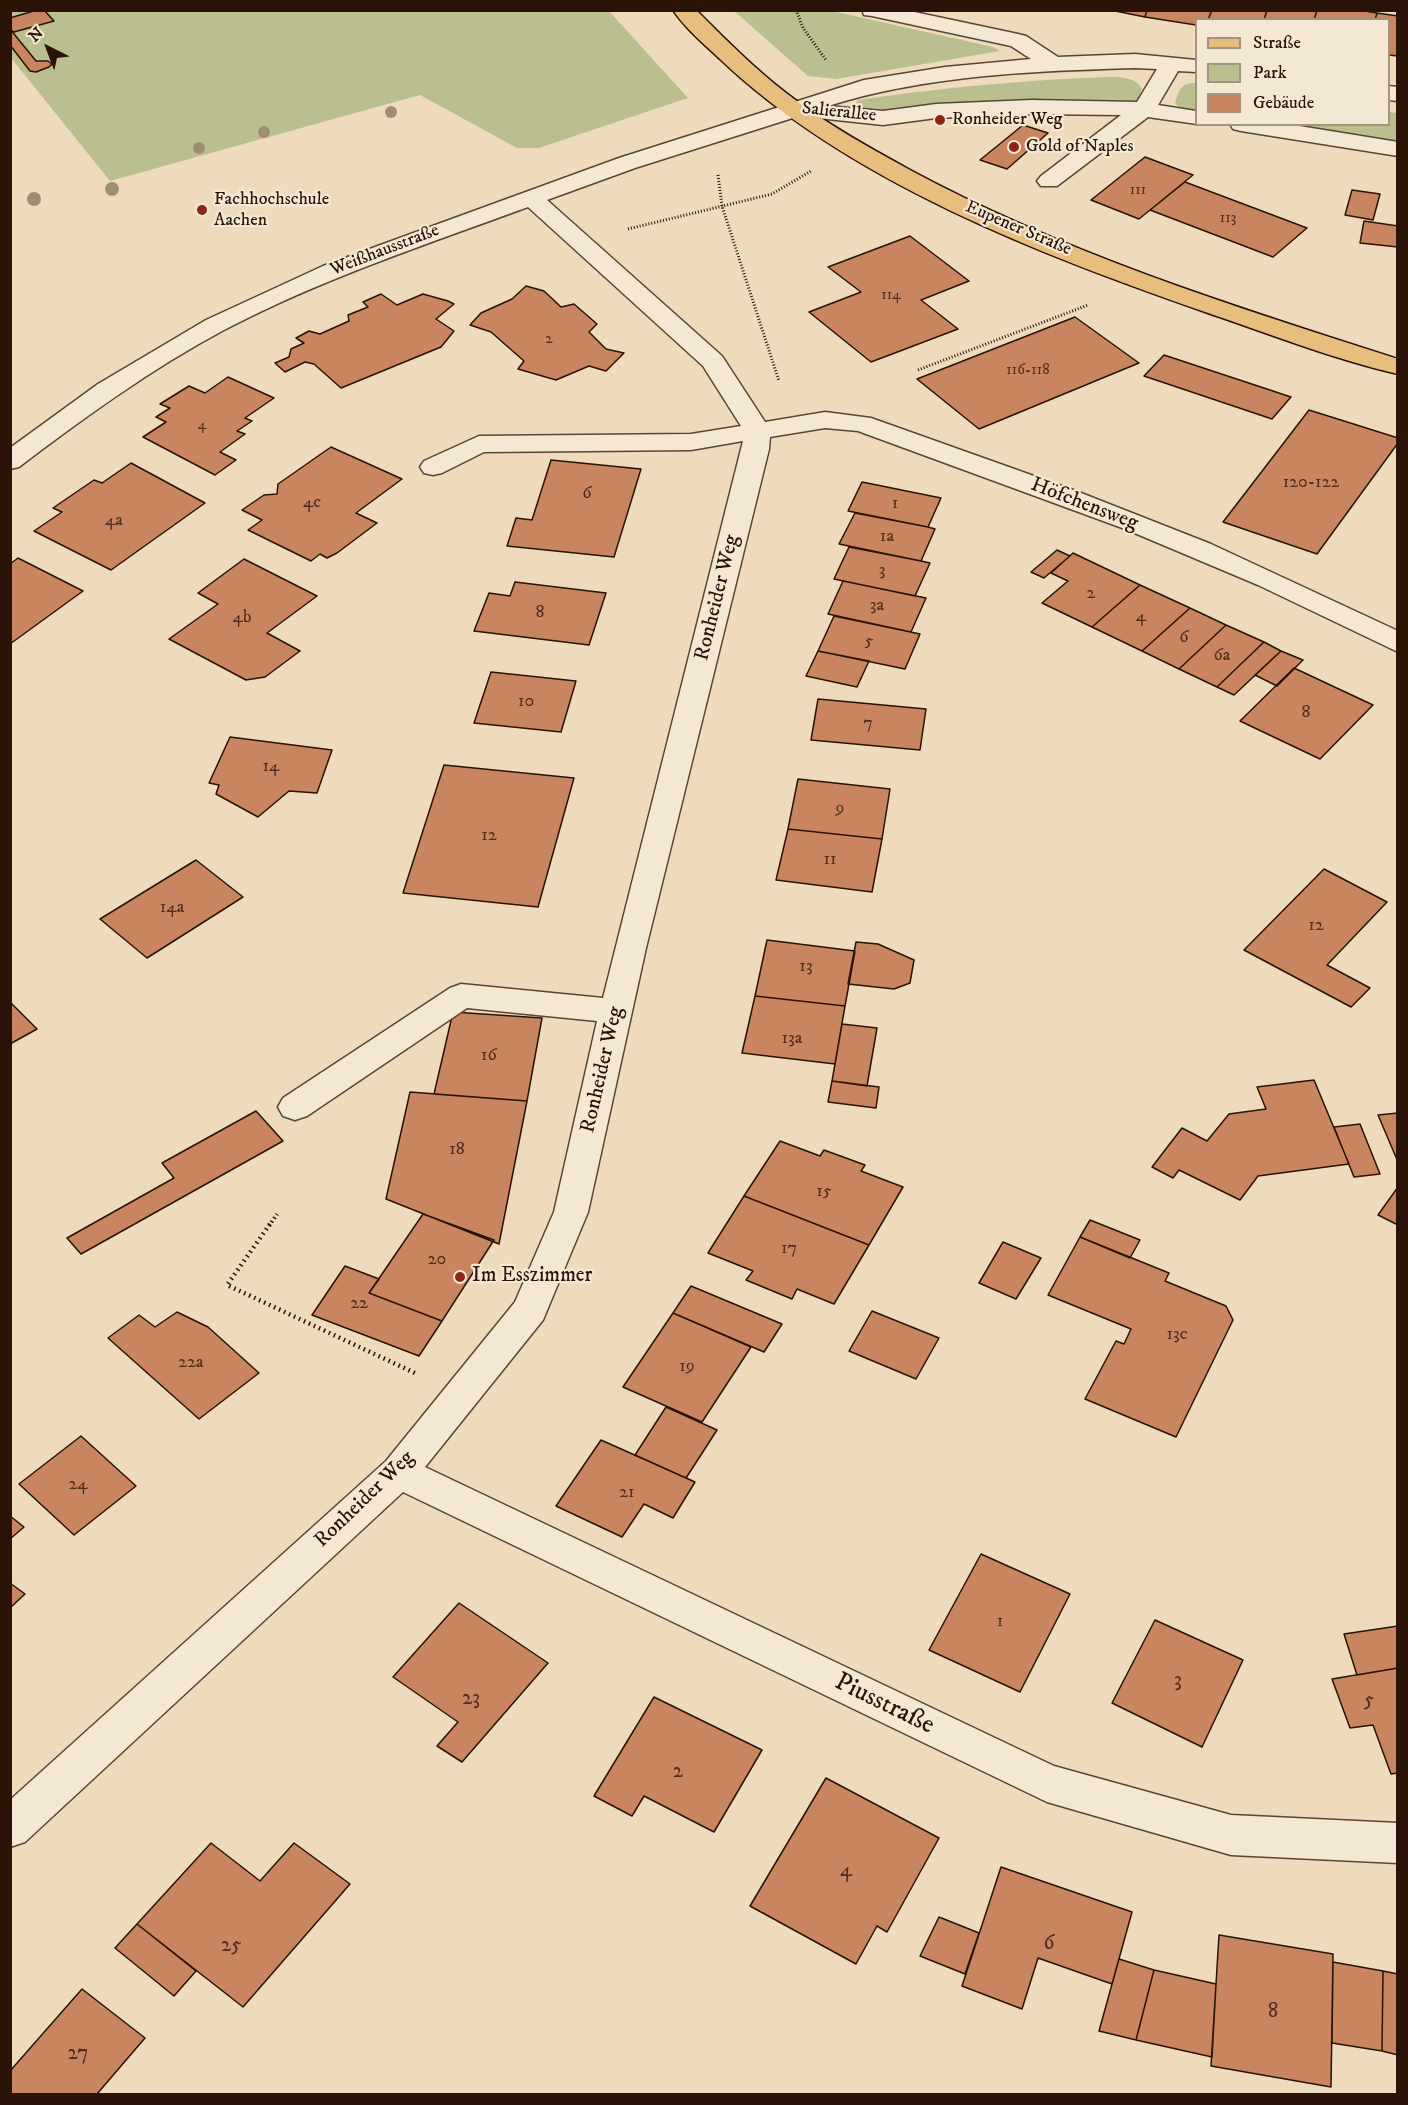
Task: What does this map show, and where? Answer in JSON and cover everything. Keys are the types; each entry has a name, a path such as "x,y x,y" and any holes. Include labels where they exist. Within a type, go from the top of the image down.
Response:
{"main road":[{"name":"Eupener Straße","path":"683,10 753,78 793,109 859,152 946,198 1147,282 1398,367"}],"street":[{"path":"872,10 1018,41 1053,64"},
{"name":"Salierallee","path":"793,109 872,85 945,74 1053,64 1134,61 1195,66"},
{"path":"1049,181 1144,109 1172,63"},
{"name":"Salierallee","path":"793,109 883,118 936,111 1032,107 1144,109 1195,117"},
{"name":"Weißhausstraße","path":"10,461 107,389 215,325 332,271 530,197 793,109"},
{"path":"1254,126 1398,148"},
{"path":"530,197 582,241 713,361 758,430"},
{"name":"Höfchensweg","path":"433,467 479,444 691,442 825,420 862,424 972,462 1145,529 1262,578 1398,643"},
{"name":"Ronheider Weg","path":"10,1828 205,1647 399,1472 530,1310 571,1212 616,1011 756,449 758,430"},
{"path":"296,1107 461,996 616,1011"},
{"name":"Piusstraße","path":"399,1472 1047,1783 1231,1835 1398,1843"}],"path":[{"path":"726,130 749,155 718,170 722,206 780,385 758,430"},
{"path":"582,241 772,194 817,168 859,152"},
{"path":"918,370 1147,282"},
{"path":"277,1214 227,1285 461,1395"}],"green space":[{"path":"10,11 609,11 688,98 539,148 517,148 420,95 110,181 11,58"},
{"path":"734,11 832,11 993,47 1000,51 836,79 808,76"},
{"path":"1125,78 1138,84 1142,89 1137,101 1132,104 1052,101 973,102 920,105 877,111 860,110 853,107 858,100 915,92 1000,83"},
{"path":"1195,83 1195,113 1179,109 1175,102 1180,90 1187,84"},
{"path":"1390,112 1397,113 1397,143 1280,126 1390,126"}],"building":[{"path":"44,10 54,21 14,32 10,29 10,18"},
{"path":"1110,10 1147,10 1145,17"},
{"path":"1147,10 1212,10 1209,18 1195,18 1195,25 1145,17"},
{"path":"1212,10 1267,10 1265,18 1209,18"},
{"path":"1267,10 1317,10 1315,18 1265,18"},
{"path":"1317,10 1359,10 1377,13 1376,18 1315,18"},
{"path":"1377,13 1398,16 1398,56 1390,55 1390,18 1376,18"},
{"path":"10,29 36,61 48,61 52,64 36,72 30,71 10,45"},
{"name":"Gold of Naples","path":"1023,125 1048,133 1007,169 980,160"},
{"path":"1145,157 1193,175 1139,219 1091,200"},
{"path":"1185,182 1307,228 1273,257 1150,210"},
{"path":"1352,190 1380,194 1373,220 1345,215"},
{"path":"1364,221 1398,226 1398,247 1360,243"},
{"path":"910,236 969,281 921,300 958,329 871,362 809,312 861,292 828,267"},
{"path":"526,286 544,291 561,307 574,304 597,324 589,332 606,349 624,353 606,371 589,366 556,380 518,369 524,361 491,332 470,325 481,313 512,299"},
{"path":"381,294 397,305 423,294 454,304 436,319 454,331 441,347 341,388 314,364 305,362 285,372 275,363 289,357 291,349 304,343 296,338 309,331 320,334 349,321 348,315 368,307 363,302"},
{"path":"1075,317 1139,363 979,429 917,379"},
{"path":"1164,355 1291,397 1272,419 1144,376"},
{"path":"228,377 274,398 245,418 252,421 237,431 245,434 220,452 236,460 215,475 143,437 166,422 156,417 170,408 160,404 189,386 205,393"},
{"path":"1309,410 1398,438 1398,443 1317,554 1223,522"},
{"path":"331,447 402,479 356,513 377,523 337,553 327,558 320,554 311,561 248,530 262,520 242,510 264,495 277,494 278,484"},
{"path":"551,460 641,469 614,557 507,546 516,518 532,520"},
{"path":"131,463 205,503 111,570 34,531 62,512 53,508 94,480 102,483"},
{"path":"862,482 941,498 928,527 848,511"},
{"path":"855,513 935,529 921,561 839,544"},
{"path":"849,547 930,563 915,596 834,579"},
{"path":"1057,550 1070,556 1044,578 1031,572"},
{"path":"1073,553 1140,585 1092,627 1042,603 1068,581 1051,573"},
{"path":"18,558 83,591 10,644 10,564"},
{"path":"244,559 317,596 267,633 300,651 265,677 246,680 169,639 218,604 198,593"},
{"path":"843,581 926,598 911,632 828,614"},
{"path":"515,582 606,593 589,645 474,631 489,593 510,596"},
{"path":"1140,585 1190,608 1142,651 1092,627"},
{"path":"1190,608 1226,625 1179,669 1142,651"},
{"path":"834,616 920,634 905,669 818,651"},
{"path":"1226,625 1264,642 1217,687 1179,669"},
{"path":"1264,642 1281,651 1234,695 1217,687"},
{"path":"818,651 869,661 857,687 806,676"},
{"path":"1281,651 1303,660 1277,686 1255,675"},
{"path":"1294,668 1373,705 1320,759 1240,721"},
{"path":"491,672 576,681 561,732 474,723"},
{"path":"818,699 926,709 920,750 811,740"},
{"path":"230,737 332,750 317,793 289,791 258,817 216,794 219,785 209,783"},
{"path":"444,765 574,778 538,907 403,893"},
{"path":"798,779 890,789 882,839 788,829"},
{"path":"788,829 882,839 872,892 776,880"},
{"path":"196,860 243,897 147,958 100,919"},
{"path":"1324,869 1387,902 1327,965 1370,988 1351,1007 1244,950"},
{"path":"767,940 855,951 845,1006 755,996"},
{"path":"856,942 878,944 914,960 910,983 894,989 848,984"},
{"path":"755,996 845,1006 835,1064 742,1053"},
{"path":"10,1002 37,1029 10,1044"},
{"path":"453,1012 542,1018 527,1101 434,1094"},
{"path":"842,1024 877,1028 867,1086 832,1081"},
{"path":"1314,1080 1349,1164 1258,1176 1240,1200 1179,1170 1173,1178 1152,1167 1182,1128 1207,1141 1229,1114 1266,1109 1257,1087"},
{"path":"832,1081 879,1087 876,1108 828,1102"},
{"path":"410,1092 527,1101 499,1244 386,1199"},
{"path":"256,1111 283,1141 81,1254 67,1238 174,1178 162,1163"},
{"path":"1398,1113 1398,1162 1378,1115"},
{"path":"1360,1124 1380,1174 1354,1177 1334,1127"},
{"path":"780,1141 820,1156 824,1150 865,1165 861,1171 903,1187 869,1245 744,1196"},
{"path":"1398,1187 1398,1225 1378,1215"},
{"path":"744,1196 869,1245 834,1304 797,1289 792,1299 746,1280 753,1271 708,1253"},
{"path":"423,1214 494,1240 442,1321 369,1293"},
{"path":"1090,1220 1140,1240 1130,1258 1080,1237"},
{"path":"1080,1237 1169,1273 1165,1281 1226,1306 1233,1320 1176,1437 1085,1399 1116,1341 1124,1344 1131,1329 1048,1295"},
{"path":"1003,1242 1041,1258 1016,1299 979,1283"},
{"path":"345,1266 379,1279 369,1293 442,1321 419,1356 312,1315"},
{"path":"691,1286 782,1324 764,1352 673,1313"},
{"path":"872,1311 939,1338 916,1379 849,1351"},
{"path":"177,1312 208,1327 259,1373 199,1419 108,1338 139,1315 155,1327"},
{"path":"673,1313 751,1347 702,1422 623,1387"},
{"path":"666,1407 717,1430 686,1478 635,1455"},
{"path":"81,1436 136,1486 74,1535 19,1484"},
{"path":"601,1440 695,1482 673,1518 644,1504 622,1537 556,1506"},
{"path":"10,1516 24,1527 10,1539"},
{"path":"981,1554 1070,1594 1020,1692 929,1650"},
{"path":"10,1583 25,1594 10,1608"},
{"path":"459,1603 548,1663 462,1762 437,1746 458,1722 393,1677"},
{"path":"1155,1620 1243,1660 1202,1747 1112,1703"},
{"path":"1398,1626 1398,1668 1357,1675 1344,1634"},
{"path":"1398,1668 1398,1773 1391,1774 1373,1725 1350,1728 1332,1679"},
{"path":"654,1697 762,1750 714,1832 644,1796 632,1816 594,1796"},
{"path":"826,1778 939,1838 887,1932 877,1926 856,1964 750,1906"},
{"path":"211,1843 260,1881 294,1843 350,1884 243,2007 137,1924"},
{"path":"1001,1867 1132,1912 1112,1984 1038,1958 1022,2009 962,1986"},
{"path":"939,1917 979,1933 965,1974 920,1956"},
{"path":"137,1924 196,1971 174,1996 115,1948"},
{"path":"1219,1935 1333,1954 1331,2087 1211,2066"},
{"path":"1119,1959 1154,1970 1136,2040 1099,2031"},
{"path":"1333,1962 1383,1971 1382,2051 1332,2043"},
{"path":"1154,1970 1216,1984 1212,2057 1136,2040"},
{"path":"1383,1971 1398,1974 1398,2055 1382,2051"},
{"path":"82,1989 145,2038 97,2094 10,2094 10,2071"}],"place":[{"name":"Ronheider Weg","path":"940,120"},
{"name":"Gold of Naples","path":"1014,147"},
{"name":"Fachhochschule Aachen","path":"202,210"},
{"name":"Im Esszimmer","path":"460,1277"}]}
